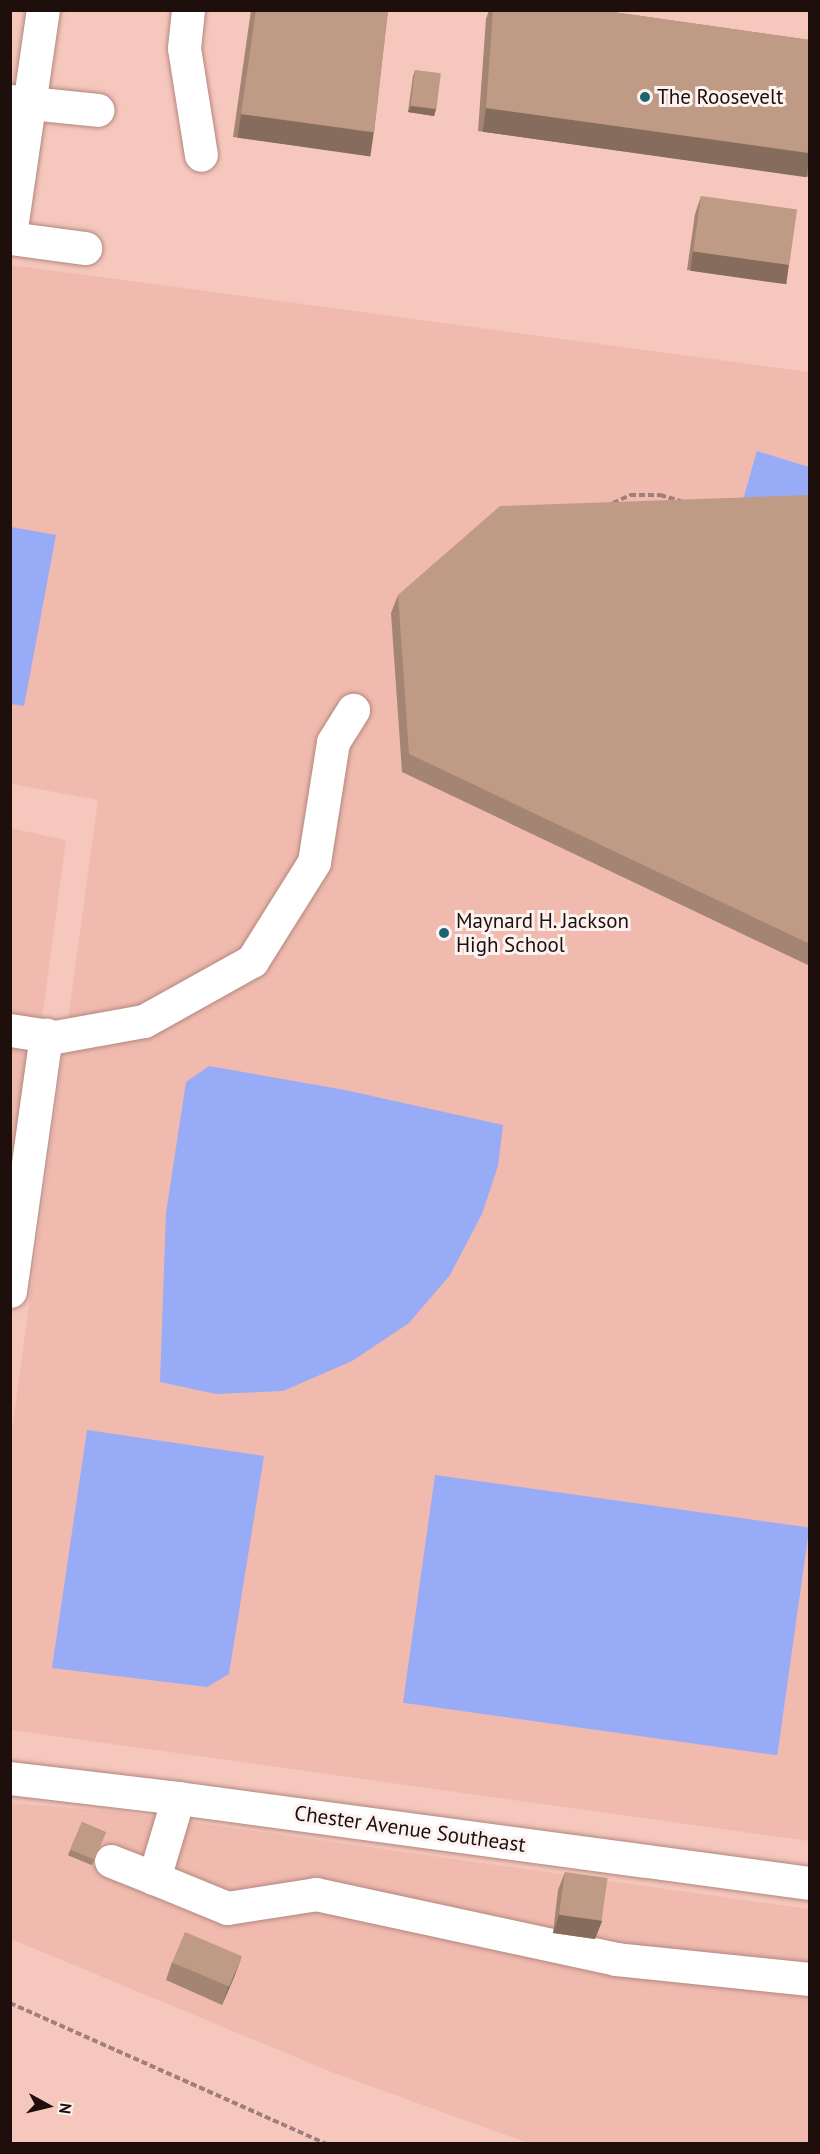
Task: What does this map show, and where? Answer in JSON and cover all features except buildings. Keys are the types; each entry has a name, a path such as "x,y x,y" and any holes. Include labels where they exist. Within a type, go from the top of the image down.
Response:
{"street":[{"path":"43,10 21,102 10,236 84,248"},
{"path":"188,10 184,48 201,155"},
{"path":"21,102 98,110"},
{"path":"10,1030 51,1036 144,1021 252,961 314,862 333,742 353,710"},
{"path":"10,1291 14,1235 51,1036"},
{"name":"Chester Avenue Southeast","path":"10,1778 178,1798 810,1883"},
{"path":"154,1878 178,1798"},
{"path":"111,1861 227,1908 316,1894 616,1959 810,1979"}],"path":[{"path":"612,503 630,495 660,495 687,502"},
{"path":"10,2003 326,2144"}],"shaded area":[{"name":"Maynard H. Jackson High School","path":"11,265 809,372 809,1841 11,1730 11,1437 98,800 11,784"},
{"path":"757,451 809,467 809,599 740,510"},
{"path":"11,527 56,535 24,706 11,704"},
{"path":"10,828 66,840 12,1242 10,1242"},
{"path":"209,1066 345,1090 503,1125 498,1166 482,1214 450,1275 409,1323 352,1361 283,1391 216,1394 160,1382 166,1213 186,1082"},
{"path":"87,1430 264,1456 229,1674 207,1687 52,1668"},
{"path":"435,1475 809,1528 777,1755 403,1703"},
{"path":"10,1803 120,1812 809,1909 809,2143 528,2143 334,2073 11,1939"}],"place":[{"name":"The Roosevelt","path":"645,97"},
{"name":"Maynard H. Jackson High School","path":"444,933"}]}
